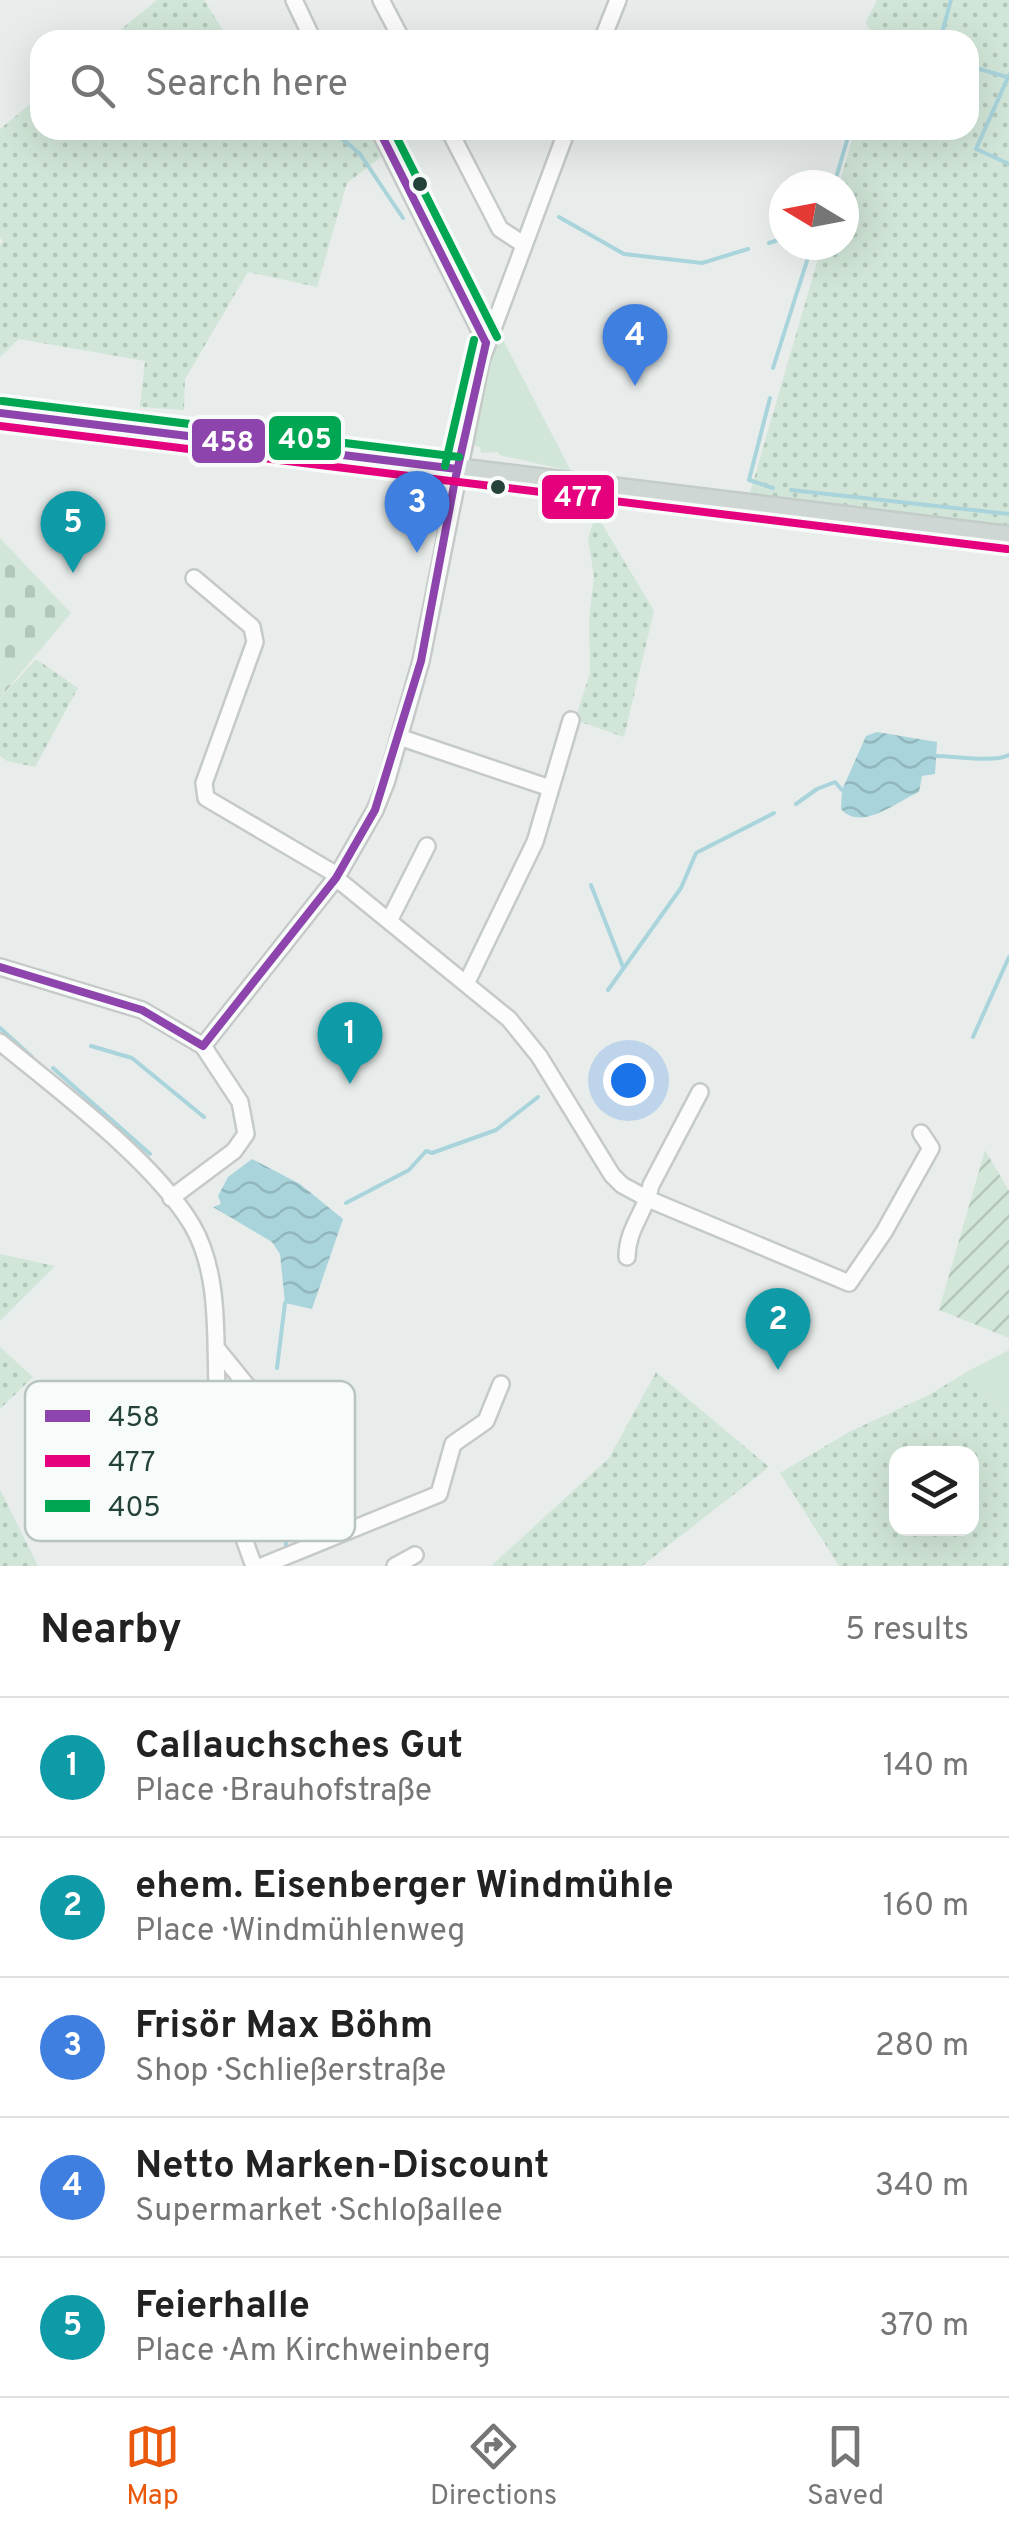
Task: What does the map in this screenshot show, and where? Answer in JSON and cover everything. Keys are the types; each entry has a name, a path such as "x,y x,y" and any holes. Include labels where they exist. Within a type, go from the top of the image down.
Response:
{"main road":[{"path":"0,413 1009,536"}],"street":[{"path":"294,0 309,30"},
{"path":"382,0 397,30"},
{"path":"606,30 618,0"},
{"path":"384,140 486,343"},
{"path":"454,140 500,229 523,244"},
{"path":"203,1046 337,877 375,810 421,661 486,343 563,140"},
{"path":"194,578 252,627 255,642 204,783 206,798 337,877 509,1018 539,1056 612,1174 648,1200 850,1283 879,1227 931,1148 921,1133"},
{"path":"466,984 534,842 570,720"},
{"path":"399,737 550,788"},
{"path":"389,921 427,846"},
{"path":"0,967 142,1010 203,1046 240,1102 246,1134 232,1153 171,1198"},
{"path":"0,1042 107,1132 192,1225 208,1269 218,1350 217,1381"},
{"path":"627,1257 627,1240 648,1200 651,1185 700,1092"},
{"path":"218,1350 243,1381"},
{"path":"355,1528 439,1494 452,1444 486,1420 501,1384"},
{"path":"244,1541 254,1566"},
{"path":"262,1566 323,1541"},
{"path":"395,1566 415,1555"}],"green space":[{"path":"157,0 204,0 223,30 120,30"},
{"path":"877,0 1009,0 1009,527 749,496 818,260 859,260 859,170 843,170 852,140 979,140 979,30 870,30 866,22"},
{"path":"30,104 30,140 384,140 389,151 347,183 317,287 248,272 185,379 184,410 140,407 145,361 19,339 0,357 0,129"},
{"path":"502,338 571,471 498,452 481,453 480,447 472,445 487,362 492,360 496,340"},
{"path":"596,514 654,611 624,737 575,720 590,673 589,617 594,577 588,538"},
{"path":"0,538 71,613 0,698"},
{"path":"36,659 78,688 35,767 0,756 0,698"},
{"path":"985,1150 1009,1191 1009,1338 939,1310"},
{"path":"0,1254 55,1266 0,1321"},
{"path":"0,1347 33,1377 0,1409"},
{"path":"1009,1350 1009,1416 970,1370"},
{"path":"970,1370 1009,1416 1009,1566 839,1566 780,1473 851,1431 929,1395"},
{"path":"656,1372 769,1467 642,1566 491,1566 609,1458"},
{"path":"0,1489 38,1566 0,1566"}],"water":[{"path":"877,732 937,742 935,774 922,776 919,792 889,808 868,816 849,815 841,809 842,790 866,736"},
{"path":"252,1159 300,1184 343,1219 312,1309 285,1303 280,1254 272,1242 213,1207 221,1204 218,1196 228,1177"}],"waterway":[{"path":"943,30 951,0"},
{"path":"979,69 1007,77"},
{"path":"1009,75 976,149 1009,164"},
{"path":"344,140 360,154 403,218"},
{"path":"838,170 847,140"},
{"path":"559,217 624,254 702,263 748,249"},
{"path":"773,368 807,260"},
{"path":"770,398 749,480 773,488"},
{"path":"791,490 1009,514"},
{"path":"936,756 984,759 1009,755"},
{"path":"796,804 835,782 842,790"},
{"path":"608,990 681,888 696,853 774,813"},
{"path":"591,885 623,967"},
{"path":"973,1037 1009,957"},
{"path":"0,1028 32,1057"},
{"path":"91,1046 132,1058 204,1117"},
{"path":"53,1068 150,1154"},
{"path":"346,1203 409,1170 426,1151 432,1153 496,1130 538,1097"},
{"path":"277,1368 285,1303"},
{"path":"286,1541 286,1546"}],"transit line":[{"name":"458","path":"384,140 486,343"},
{"name":"405","path":"398,140 497,337"},
{"name":"405","path":"445,466 474,340"},
{"name":"458","path":"0,967 142,1010 203,1046 336,878 375,810 421,661 486,343"},
{"name":"405","path":"2,401 459,457"},
{"name":"458","path":"0,413 457,469"},
{"name":"477","path":"0,426 1007,549"}],"place":[{"name":"Netto Marken-Discount","path":"635,386"},
{"name":"Frisör Max Böhm","path":"417,553"},
{"name":"Feierhalle","path":"73,573"},
{"name":"Callauchsches Gut","path":"350,1084"},
{"name":"ehem. Eisenberger Windmühle","path":"778,1370"}]}
